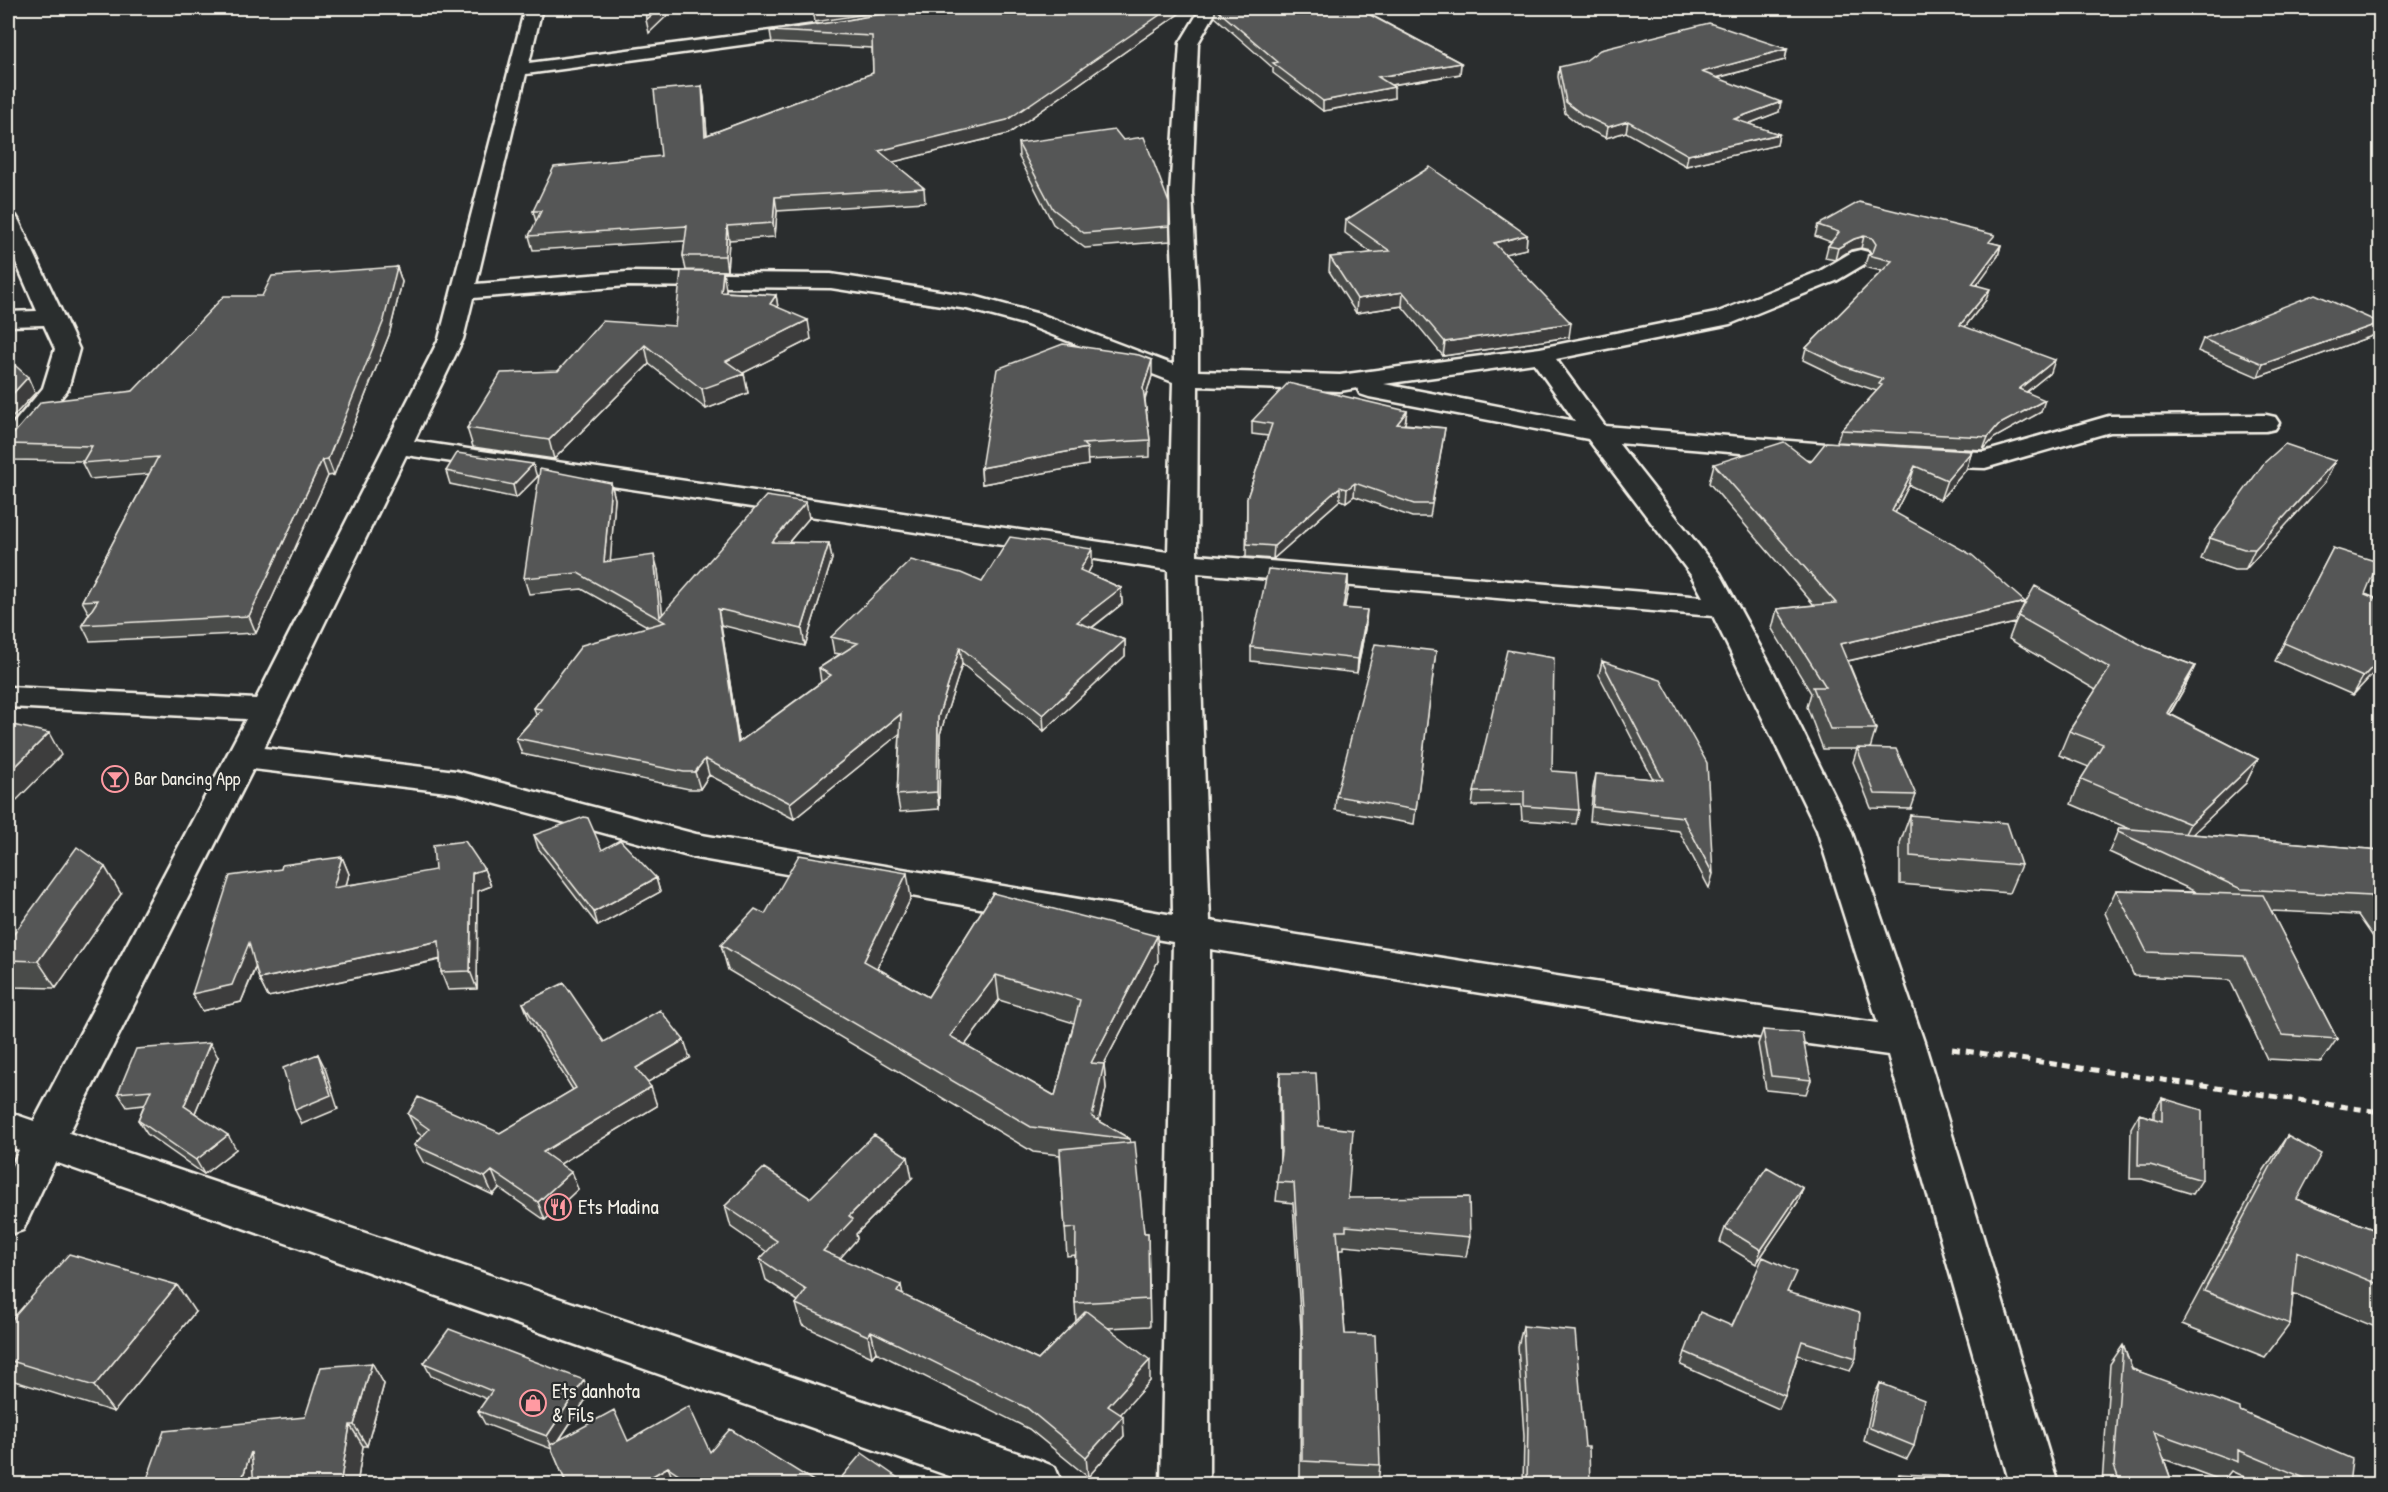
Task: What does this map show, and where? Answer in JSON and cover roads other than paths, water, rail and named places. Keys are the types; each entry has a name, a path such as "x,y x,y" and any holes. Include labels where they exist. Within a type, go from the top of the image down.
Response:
{"street":[{"path":"8,1217 26,1135 243,757 451,339 532,8"},
{"path":"1185,1485 1192,932 1182,563 1186,301 1181,193 1189,43 1209,8"},
{"path":"517,70 831,28"},
{"path":"8,221 67,349 55,389 8,446"},
{"path":"1340,383 1540,355 1722,319 1828,276 1860,257"},
{"path":"462,292 628,279 831,281 969,302 1035,320 1186,378 1340,383 1597,433 1900,457 1985,460 2109,424 2266,423"},
{"path":"8,319 52,318"},
{"path":"1540,355 1597,433 1706,573 1754,665 1834,830 1904,1042 2034,1485"},
{"path":"397,446 1182,563 1724,608"},
{"path":"8,697 266,710"},
{"path":"243,757 456,782 696,846 1192,932 1708,1015 1904,1042"},
{"path":"26,1135 1038,1485"}],"place":[{"name":"Bar Dancing App","path":"115,779"},
{"name":"Ets Madina","path":"558,1207"},
{"name":"Ets danhota & Fils","path":"533,1403"}]}
